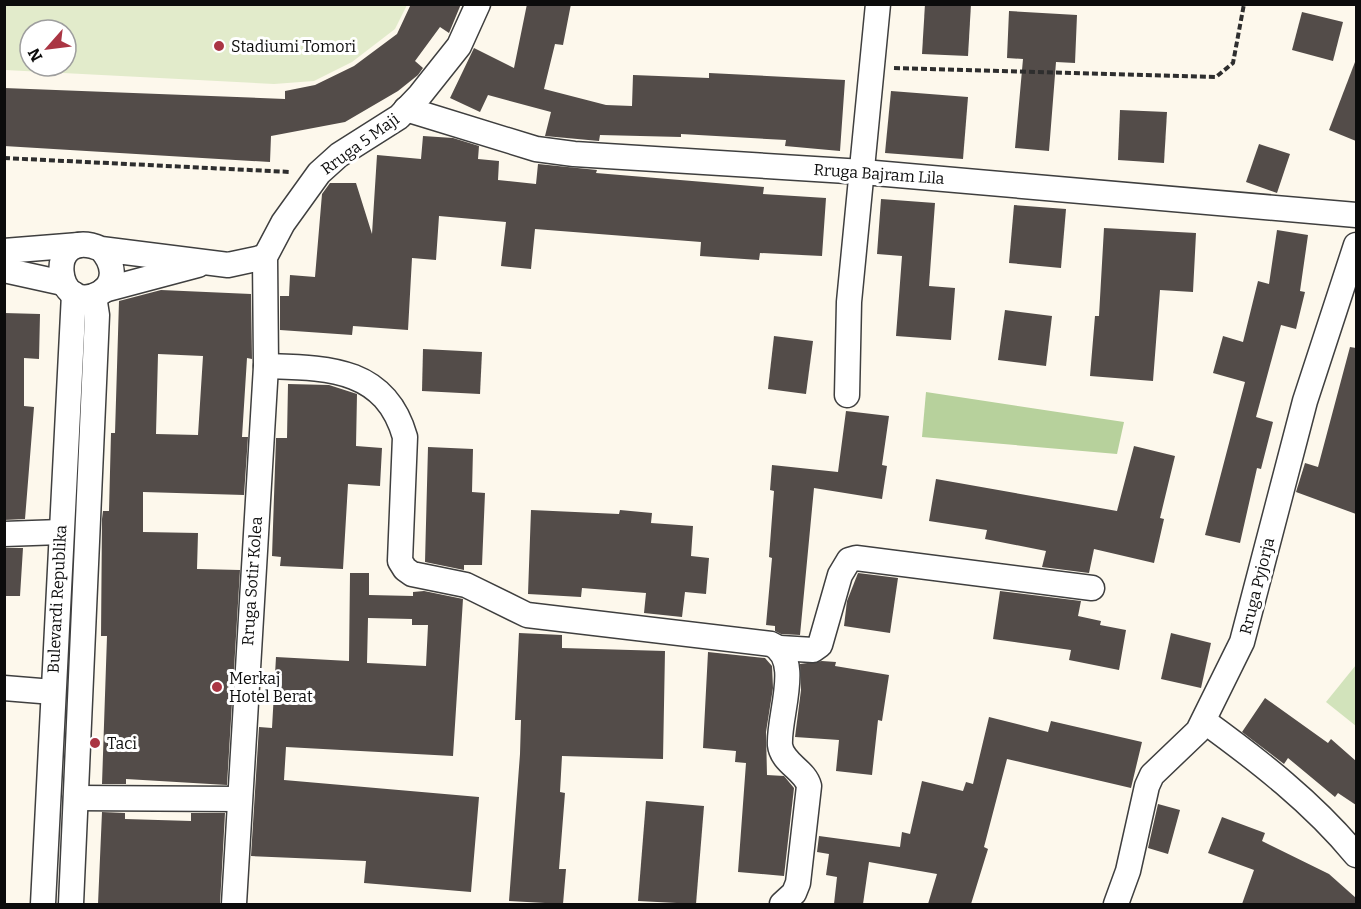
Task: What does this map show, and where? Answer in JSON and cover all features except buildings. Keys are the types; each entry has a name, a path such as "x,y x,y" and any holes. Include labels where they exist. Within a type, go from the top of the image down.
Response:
{"street":[{"name":"Rruga 5 Maji","path":"265,257 288,216 319,173 339,155 406,109 443,69 459,46 478,4"},
{"path":"848,395 849,302 878,4"},
{"name":"Rruga Bajram Lila","path":"406,109 487,135 555,151 863,172 1356,215"},
{"name":"Rruga Pyjorja","path":"1116,904 1128,871 1147,786 1152,774 1191,740 1204,721 1248,628 1305,401 1356,245"},
{"path":"4,251 90,247 212,261 228,265 265,257"},
{"path":"90,247 109,258 113,269 111,280 84,291 60,272 62,261 69,251 90,247"},
{"name":"Rruga Sotir Kolea","path":"234,904 238,798 266,366 265,257"},
{"path":"4,270 84,291 212,261"},
{"name":"Bulevardi Republika","path":"43,904 61,532 84,291"},
{"name":"Bulevardi Republika","path":"71,904 97,315 84,291"},
{"path":"266,366 345,372 363,380 392,406 400,420 405,437 400,561 405,569 412,574 466,585 527,615 771,644 780,648 813,650 820,645 840,575 849,560 856,558 1092,588"},
{"path":"4,534 61,532"},
{"path":"780,648 788,663 780,746 785,756 807,779 809,786 798,883 794,892 782,904"},
{"path":"4,688 53,692"},
{"path":"1204,721 1295,793 1326,821 1356,855"},
{"path":"76,798 238,798"}],"path":[{"path":"872,67 1216,77 1233,63 1244,4"},
{"path":"4,158 319,173"}],"green space":[{"name":"Stadiumi Tomori","path":"5,4 407,5 395,29 352,62 314,81 274,84 78,74 78,18 18,18 18,71 5,70"},
{"path":"926,392 1124,422 1117,454 922,437"},
{"path":"1356,665 1356,726 1326,702"}],"place":[{"name":"Stadiumi Tomori","path":"219,46"},
{"name":"Merkaj Hotel Berat","path":"217,687"},
{"name":"Taci","path":"95,743"}]}
